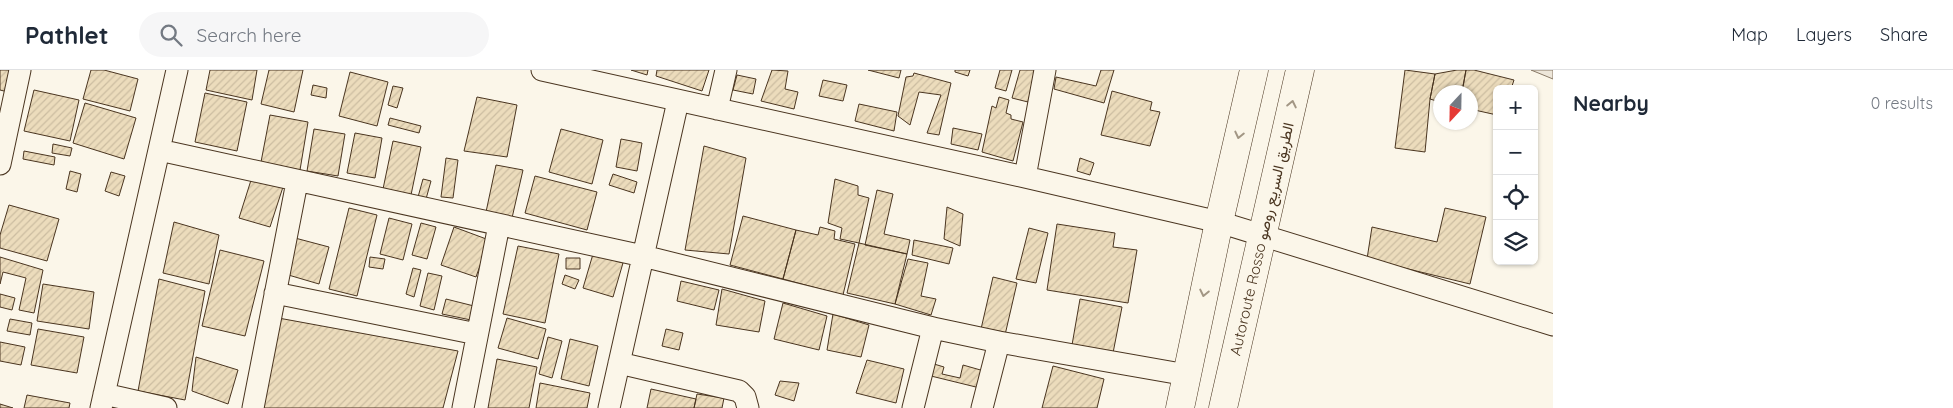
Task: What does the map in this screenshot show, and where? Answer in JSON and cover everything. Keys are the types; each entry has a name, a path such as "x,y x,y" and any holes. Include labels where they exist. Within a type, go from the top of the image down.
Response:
{"highway":[{"path":"1180,408 1219,222 1254,70"},
{"name":"Autoroute Rosso الطريق السريع روصو","path":"1223,408 1300,70"}],"street":[{"path":"0,164 7,102 20,70"},
{"path":"166,408 103,401 177,70"},
{"path":"542,70 576,74 717,109 1219,222 1553,325"},
{"path":"717,109 726,70"},
{"path":"1025,177 1045,70"},
{"path":"609,408 678,100"},
{"path":"159,150 297,182 643,256 933,328 999,342 1187,375"},
{"path":"252,408 297,182"},
{"path":"462,408 499,225"},
{"path":"275,292 477,334"},
{"path":"913,408 933,328"},
{"path":"982,408 999,342"},
{"path":"619,363 739,391 745,397 748,408"}],"shaded area":[{"path":"1531,70 1553,70 1553,79"}],"building":[{"path":"0,70 13,70 8,92 0,90"},
{"path":"91,70 104,70 138,79 130,111 83,99"},
{"path":"210,70 257,70 252,100 206,90"},
{"path":"269,70 303,70 294,112 261,104"},
{"path":"631,70 648,70 647,75"},
{"path":"657,70 709,70 702,91 656,76"},
{"path":"772,70 788,71 785,89 798,92 794,109 761,101"},
{"path":"868,70 901,70 899,78"},
{"path":"955,70 970,70 968,76 955,72"},
{"path":"1000,70 1012,70 1006,91 995,88"},
{"path":"1020,70 1036,70 1028,102 1012,98"},
{"path":"1101,70 1114,70 1104,103 1054,89 1056,77 1096,86"},
{"path":"1405,70 1435,74 1430,99 1425,152 1395,148"},
{"path":"1466,70 1463,85 1433,85 1433,100 1430,99 1435,74"},
{"path":"1466,70 1474,70 1514,80 1512,85 1493,85 1493,114 1478,111 1478,85 1463,85"},
{"path":"350,72 388,82 377,126 339,116"},
{"path":"914,73 951,83 939,135 927,133 941,95 919,92 910,125 898,116 906,77 913,76"},
{"path":"737,75 756,79 753,94 733,90"},
{"path":"823,80 847,85 843,101 819,96"},
{"path":"313,85 327,88 326,98 311,95"},
{"path":"393,86 403,88 397,108 388,105"},
{"path":"34,90 79,100 70,141 24,131"},
{"path":"1112,91 1152,102 1150,110 1160,112 1150,146 1101,135"},
{"path":"205,93 247,102 237,151 195,142"},
{"path":"477,97 517,105 507,157 464,151"},
{"path":"999,97 1009,100 1006,113 1011,115 1011,119 1023,122 1013,161 982,152 992,106 996,108"},
{"path":"85,103 136,118 124,159 73,143"},
{"path":"859,104 897,112 894,131 855,121"},
{"path":"270,115 308,122 300,170 261,162"},
{"path":"390,118 421,126 419,133 388,125"},
{"path":"953,128 982,134 978,150 951,144"},
{"path":"314,129 345,134 338,176 307,171"},
{"path":"561,129 603,140 592,184 549,172"},
{"path":"355,133 382,138 375,178 347,173"},
{"path":"621,139 642,143 637,171 616,167"},
{"path":"393,141 421,147 411,195 383,189"},
{"path":"53,144 72,148 70,156 52,153"},
{"path":"704,146 746,158 729,254 685,250"},
{"path":"24,151 55,157 54,165 23,159"},
{"path":"446,158 458,160 453,198 441,197"},
{"path":"1080,158 1094,163 1090,175 1077,171"},
{"path":"496,165 523,170 512,218 486,212"},
{"path":"70,171 81,174 77,192 66,189"},
{"path":"111,172 125,176 119,196 105,191"},
{"path":"613,174 637,182 634,193 609,185"},
{"path":"535,176 597,192 587,230 525,213"},
{"path":"252,177 283,187 270,227 239,218"},
{"path":"423,179 431,181 426,199 418,197"},
{"path":"835,179 858,186 858,195 869,198 859,243 840,239 842,228 828,223"},
{"path":"877,190 893,194 884,234 910,240 907,254 865,245"},
{"path":"9,205 59,219 47,261 0,248 0,235"},
{"path":"947,207 963,214 960,246 944,239"},
{"path":"349,208 377,215 357,296 329,289"},
{"path":"1445,208 1486,217 1470,284 1367,259 1372,227 1437,242"},
{"path":"743,216 796,230 783,279 730,265"},
{"path":"389,218 412,224 403,260 380,254"},
{"path":"174,222 219,235 209,284 163,273"},
{"path":"421,223 436,227 427,259 412,255"},
{"path":"1057,224 1115,233 1113,247 1137,250 1128,303 1047,290"},
{"path":"454,227 489,240 476,277 441,265"},
{"path":"820,227 835,231 834,239 855,244 843,295 783,279 796,230 818,235"},
{"path":"1029,228 1048,233 1036,283 1016,279"},
{"path":"295,238 329,247 319,284 285,274"},
{"path":"914,240 953,248 949,264 912,255"},
{"path":"859,243 907,254 895,304 847,293"},
{"path":"518,246 559,254 545,323 503,314"},
{"path":"220,250 264,261 245,336 202,326"},
{"path":"593,254 623,263 613,297 583,288"},
{"path":"0,257 43,270 34,313 19,310 26,278 3,272 0,284"},
{"path":"370,257 385,259 383,269 369,267"},
{"path":"566,258 580,258 580,269 566,269"},
{"path":"908,259 928,263 921,296 936,299 931,315 895,304"},
{"path":"413,268 421,270 414,297 406,294"},
{"path":"428,273 442,276 434,310 420,306"},
{"path":"565,275 579,280 575,289 562,284"},
{"path":"993,277 1017,283 1005,335 981,329"},
{"path":"159,279 205,291 185,400 138,391"},
{"path":"681,281 719,290 714,310 677,301"},
{"path":"43,284 94,292 89,329 37,321"},
{"path":"722,289 765,301 759,332 716,325"},
{"path":"0,294 15,298 12,310 0,307"},
{"path":"446,299 474,306 471,320 442,314"},
{"path":"1080,299 1122,307 1113,353 1072,345"},
{"path":"783,303 827,316 819,350 774,339"},
{"path":"833,314 869,325 861,357 827,350"},
{"path":"273,317 458,351 443,408 260,408"},
{"path":"507,318 546,329 538,359 498,348"},
{"path":"10,319 32,323 30,335 7,331"},
{"path":"38,329 84,337 77,373 31,365"},
{"path":"666,329 683,333 679,350 662,346"},
{"path":"548,337 562,341 552,378 539,374"},
{"path":"570,339 598,346 589,386 561,379"},
{"path":"0,342 25,347 21,365 0,361"},
{"path":"196,357 238,370 228,404 192,391"},
{"path":"497,359 537,367 529,408 488,408"},
{"path":"867,360 904,369 896,403 856,393"},
{"path":"934,364 944,367 942,374 960,378 963,365 984,371 980,388 931,376"},
{"path":"1053,366 1104,379 1097,408 1042,408"},
{"path":"780,381 799,383 794,401 775,395"},
{"path":"540,383 590,393 587,408 536,408"},
{"path":"651,389 696,399 694,408 647,408"},
{"path":"697,394 724,398 722,408 694,408"},
{"path":"27,395 70,403 69,408 24,408"},
{"path":"0,404 13,408 0,408"}]}
